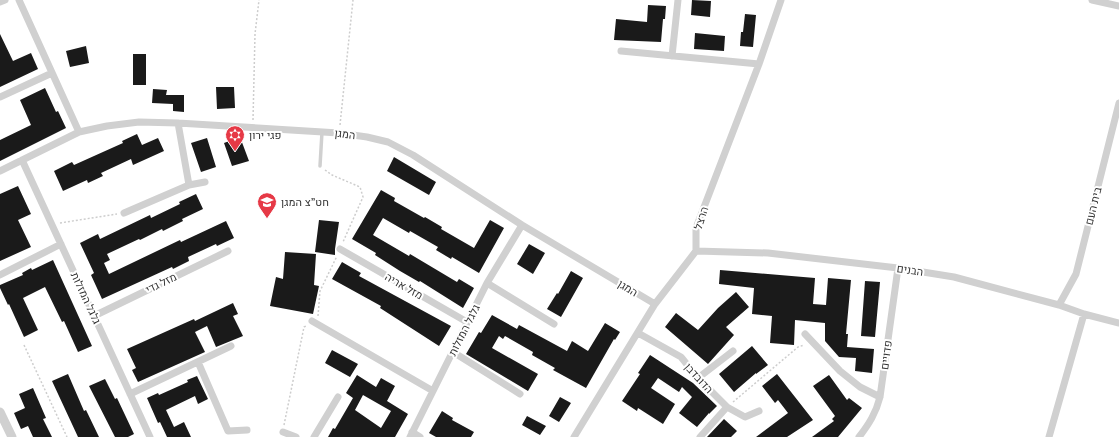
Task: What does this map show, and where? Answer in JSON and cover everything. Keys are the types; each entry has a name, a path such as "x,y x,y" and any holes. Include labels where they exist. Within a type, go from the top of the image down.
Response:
{"street":[{"path":"0,2 4,0"},
{"path":"19,0 79,132"},
{"path":"672,56 678,0"},
{"name":"הרצל","path":"696,251 696,228 759,64 781,0"},
{"path":"1092,0 1119,6"},
{"path":"621,51 759,64"},
{"path":"0,97 52,73"},
{"name":"בית העם","path":"1059,306 1076,274 1119,103"},
{"name":"המגן","path":"0,171 79,132 107,126 139,122 339,133 367,137 388,142 407,152 522,225 655,304"},
{"path":"178,123 190,185"},
{"name":"גלגל המזלות","path":"22,160 150,437"},
{"path":"124,213 190,185 205,182"},
{"name":"גלגל המזלות","path":"411,435 487,283 522,225"},
{"path":"0,275 61,244"},
{"name":"מזל אריה","path":"340,249 467,322"},
{"name":"מזל גדי","path":"94,316 228,251"},
{"path":"574,437 655,304 696,251"},
{"name":"הבנים","path":"696,251 768,253 954,276 1119,323"},
{"name":"פדויים","path":"859,437 877,410 880,397 898,268"},
{"path":"487,283 554,324"},
{"path":"1049,437 1084,314"},
{"path":"312,321 433,391"},
{"name":"הדובדבן","path":"638,333 681,357 698,378 727,407 745,417 759,411"},
{"path":"805,334 840,371 860,387 880,397"},
{"path":"130,394 231,346"},
{"path":"698,378 733,351"},
{"path":"453,352 520,394"},
{"path":"198,362 228,431 247,430"},
{"path":"314,437 338,396"},
{"path":"700,437 727,407"},
{"path":"0,412 12,437"},
{"path":"283,432 296,437"},
{"path":"411,435 420,437"}],"lane":[{"path":"320,166 322,132"}],"path":[{"path":"254,128 255,34 259,0"},
{"path":"339,133 353,0"},
{"path":"283,432 304,327 319,316 320,291 363,197 360,187 332,175 320,166"},
{"path":"52,225 74,220 124,213"},
{"path":"727,407 798,347 814,343"},
{"path":"24,345 67,437"}],"building":[{"path":"692,0 711,1 710,17 691,15"},
{"path":"648,5 666,6 661,42 614,40 616,19 647,22"},
{"path":"745,14 756,15 753,47 740,46"},
{"path":"695,33 725,36 724,51 694,49"},
{"path":"0,34 13,61 31,53 38,69 0,87"},
{"path":"86,46 89,63 70,67 66,51"},
{"path":"133,54 146,54 146,85 133,85"},
{"path":"216,87 234,87 235,108 217,109"},
{"path":"45,88 56,112 58,111 66,128 0,161 0,140 31,125 20,100"},
{"path":"153,89 167,90 166,95 184,95 184,112 173,111 173,104 152,103"},
{"path":"137,134 142,145 158,138 164,151 133,165 131,159 101,173 103,176 88,183 87,180 63,191 54,171 72,162 74,165 123,143 122,141"},
{"path":"240,137 249,161 232,166 224,143"},
{"path":"207,138 216,167 201,172 191,143"},
{"path":"394,157 436,182 429,195 387,171"},
{"path":"18,186 31,214 18,220 31,247 0,261 0,194"},
{"path":"381,190 395,198 394,201 424,218 425,217 442,227 441,229 474,248 490,220 504,228 479,273 452,257 451,259 436,250 438,247 383,218 373,235 409,256 410,254 457,282 459,279 474,288 463,308 420,281 419,282 400,271 375,255 376,253 352,239"},
{"path":"196,194 203,209 182,219 183,221 163,231 162,229 107,254 110,260 104,263 109,274 180,240 181,242 226,221 234,238 217,246 216,244 188,257 189,261 173,269 172,267 102,299 91,275 94,273 80,243 98,234 100,239 150,215 151,218 180,204 179,202"},
{"path":"319,220 339,222 335,255 315,252"},
{"path":"529,244 545,253 533,274 517,264"},
{"path":"285,252 316,254 314,285 319,286 313,314 270,306 276,277 283,279"},
{"path":"53,260 92,346 78,352 64,321 62,322 45,287 23,298 38,330 24,337 0,288 0,285 23,275 22,273 31,268 32,270"},
{"path":"342,262 361,273 359,276 451,326 439,346 380,308 381,306 332,279"},
{"path":"720,270 815,278 813,304 826,305 828,278 851,280 846,334 848,334 847,347 874,349 872,373 855,371 856,358 839,357 825,341 825,323 795,320 794,345 770,343 772,316 752,314 754,288 719,284"},
{"path":"571,271 583,278 561,317 547,309 557,293 558,294"},
{"path":"865,281 880,282 875,337 861,336"},
{"path":"736,292 749,307 726,327 734,335 708,364 665,327 676,313 698,330 718,308"},
{"path":"233,303 238,314 233,316 243,336 216,347 207,326 195,332 205,352 138,382 132,370 136,368 127,349 194,319 195,321"},
{"path":"492,315 517,329 519,325 567,351 572,341 588,351 605,323 620,332 615,340 614,339 586,388 553,370 555,368 532,355 533,352 505,336 503,339 499,336 492,348 538,374 528,391 466,354 479,332 481,333"},
{"path":"752,346 768,365 734,392 719,374"},
{"path":"332,350 358,364 350,377 325,363"},
{"path":"650,355 693,383 717,406 697,427 679,413 692,397 682,387 679,392 658,378 651,388 675,404 663,424 638,408 637,411 622,401 640,374 638,373"},
{"path":"68,374 84,411 86,410 99,437 78,437 52,381"},
{"path":"777,374 813,420 787,437 756,437 788,413 778,400 775,403 762,386"},
{"path":"357,375 376,387 381,378 395,386 387,401 408,414 395,437 328,437 333,428 335,429 353,398 346,393","holes":["363,395 391,411 381,428 355,410"]},
{"path":"829,375 847,400 849,398 862,408 838,437 812,437 834,421 832,419 835,416 813,386"},
{"path":"197,376 208,399 198,404 195,396 166,410 174,427 184,422 191,437 167,437 160,422 158,423 147,398 158,393 159,395 188,382 187,380"},
{"path":"105,379 115,399 117,398 134,434 128,437 115,437 89,386"},
{"path":"33,388 46,418 43,419 52,437 33,437 28,426 21,429 14,413 25,408 19,394"},
{"path":"560,397 571,403 559,422 549,416"},
{"path":"442,411 453,418 452,420 474,432 471,437 436,437 429,433"},
{"path":"527,416 546,426 540,435 522,425"},
{"path":"724,419 737,431 731,437 707,437"}],"place":[{"name":"פגי ירון","path":"235,152"},
{"name":"חט\"צ המגן","path":"267,219"}]}
